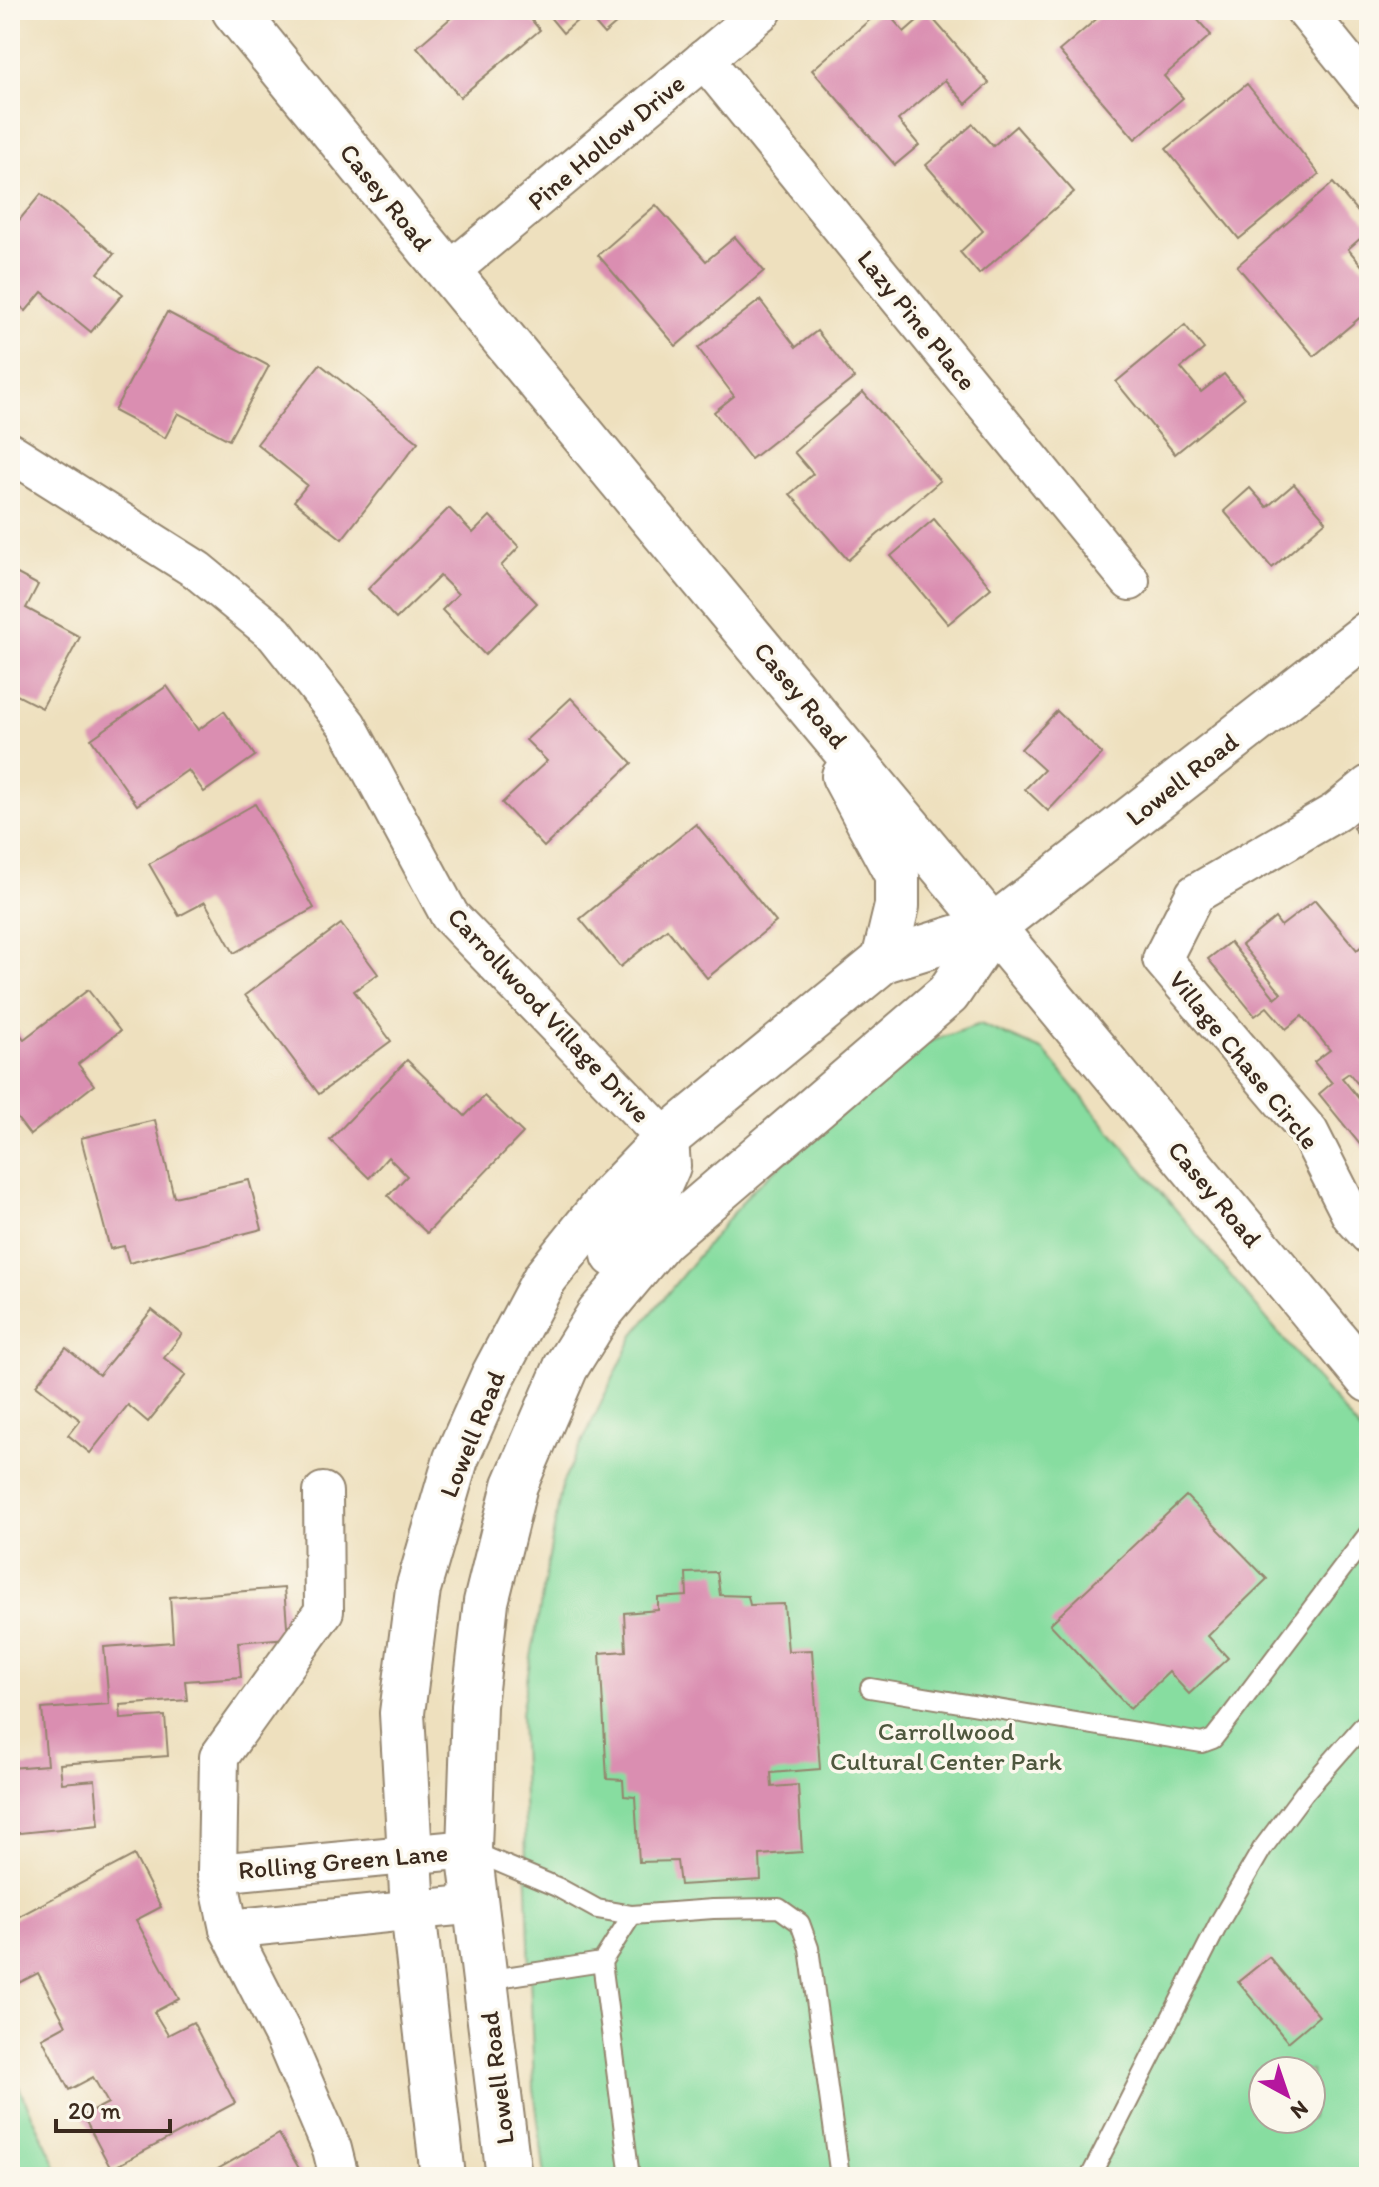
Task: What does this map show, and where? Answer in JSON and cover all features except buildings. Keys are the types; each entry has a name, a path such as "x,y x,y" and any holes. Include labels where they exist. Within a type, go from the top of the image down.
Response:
{"street":[{"name":"Casey Road","path":"234,10 448,273 1369,1380"},
{"name":"Pine Hollow Drive","path":"448,273 763,10"},
{"path":"1305,10 1369,89"},
{"name":"Lazy Pine Place","path":"704,59 1130,581"},
{"name":"Carrollwood Village Drive","path":"10,452 197,570 275,634 347,725 450,916 666,1139"},
{"name":"Lowell Road","path":"509,2177 469,1849 474,1706 486,1602 515,1485 566,1367 599,1314 661,1240 948,994 994,926 1369,633"},
{"path":"837,738 842,771 897,875 897,906 884,960"},
{"name":"Village Chase Circle","path":"1369,785 1336,812 1195,894 1162,959 1309,1132 1351,1215 1369,1235"},
{"name":"Lowell Road","path":"443,2177 413,1910 402,1713 418,1589 456,1459 493,1376 545,1278 609,1198 666,1139 884,960 994,926"},
{"path":"566,1367 571,1310 648,1211 668,1166 666,1139"},
{"name":"Rolling Green Lane","path":"323,1492 324,1611 219,1757 217,1873 229,1929 284,2037 332,2149 339,2177"},
{"name":"Rolling Green Lane","path":"217,1873 469,1849"},
{"path":"229,1929 476,1904"}],"lane":[{"path":"870,1688 1202,1743 1213,1739 1369,1533"},
{"path":"1090,2177 1220,1921 1262,1849 1304,1793 1369,1719"},
{"path":"469,1849 557,1887 597,1909 632,1915 779,1908 800,1923 809,1948 840,2177"},
{"path":"630,2177 602,1962 632,1915"},
{"path":"485,1980 602,1962"}],"green space":[{"name":"Carrollwood Cultural Center Park","path":"980,1024 1044,1051 1369,1442 1369,2177 545,2177 534,2089 521,1713 562,1484 635,1333 752,1190 923,1044"},
{"path":"10,2068 54,2161 59,2177 10,2177"}]}
